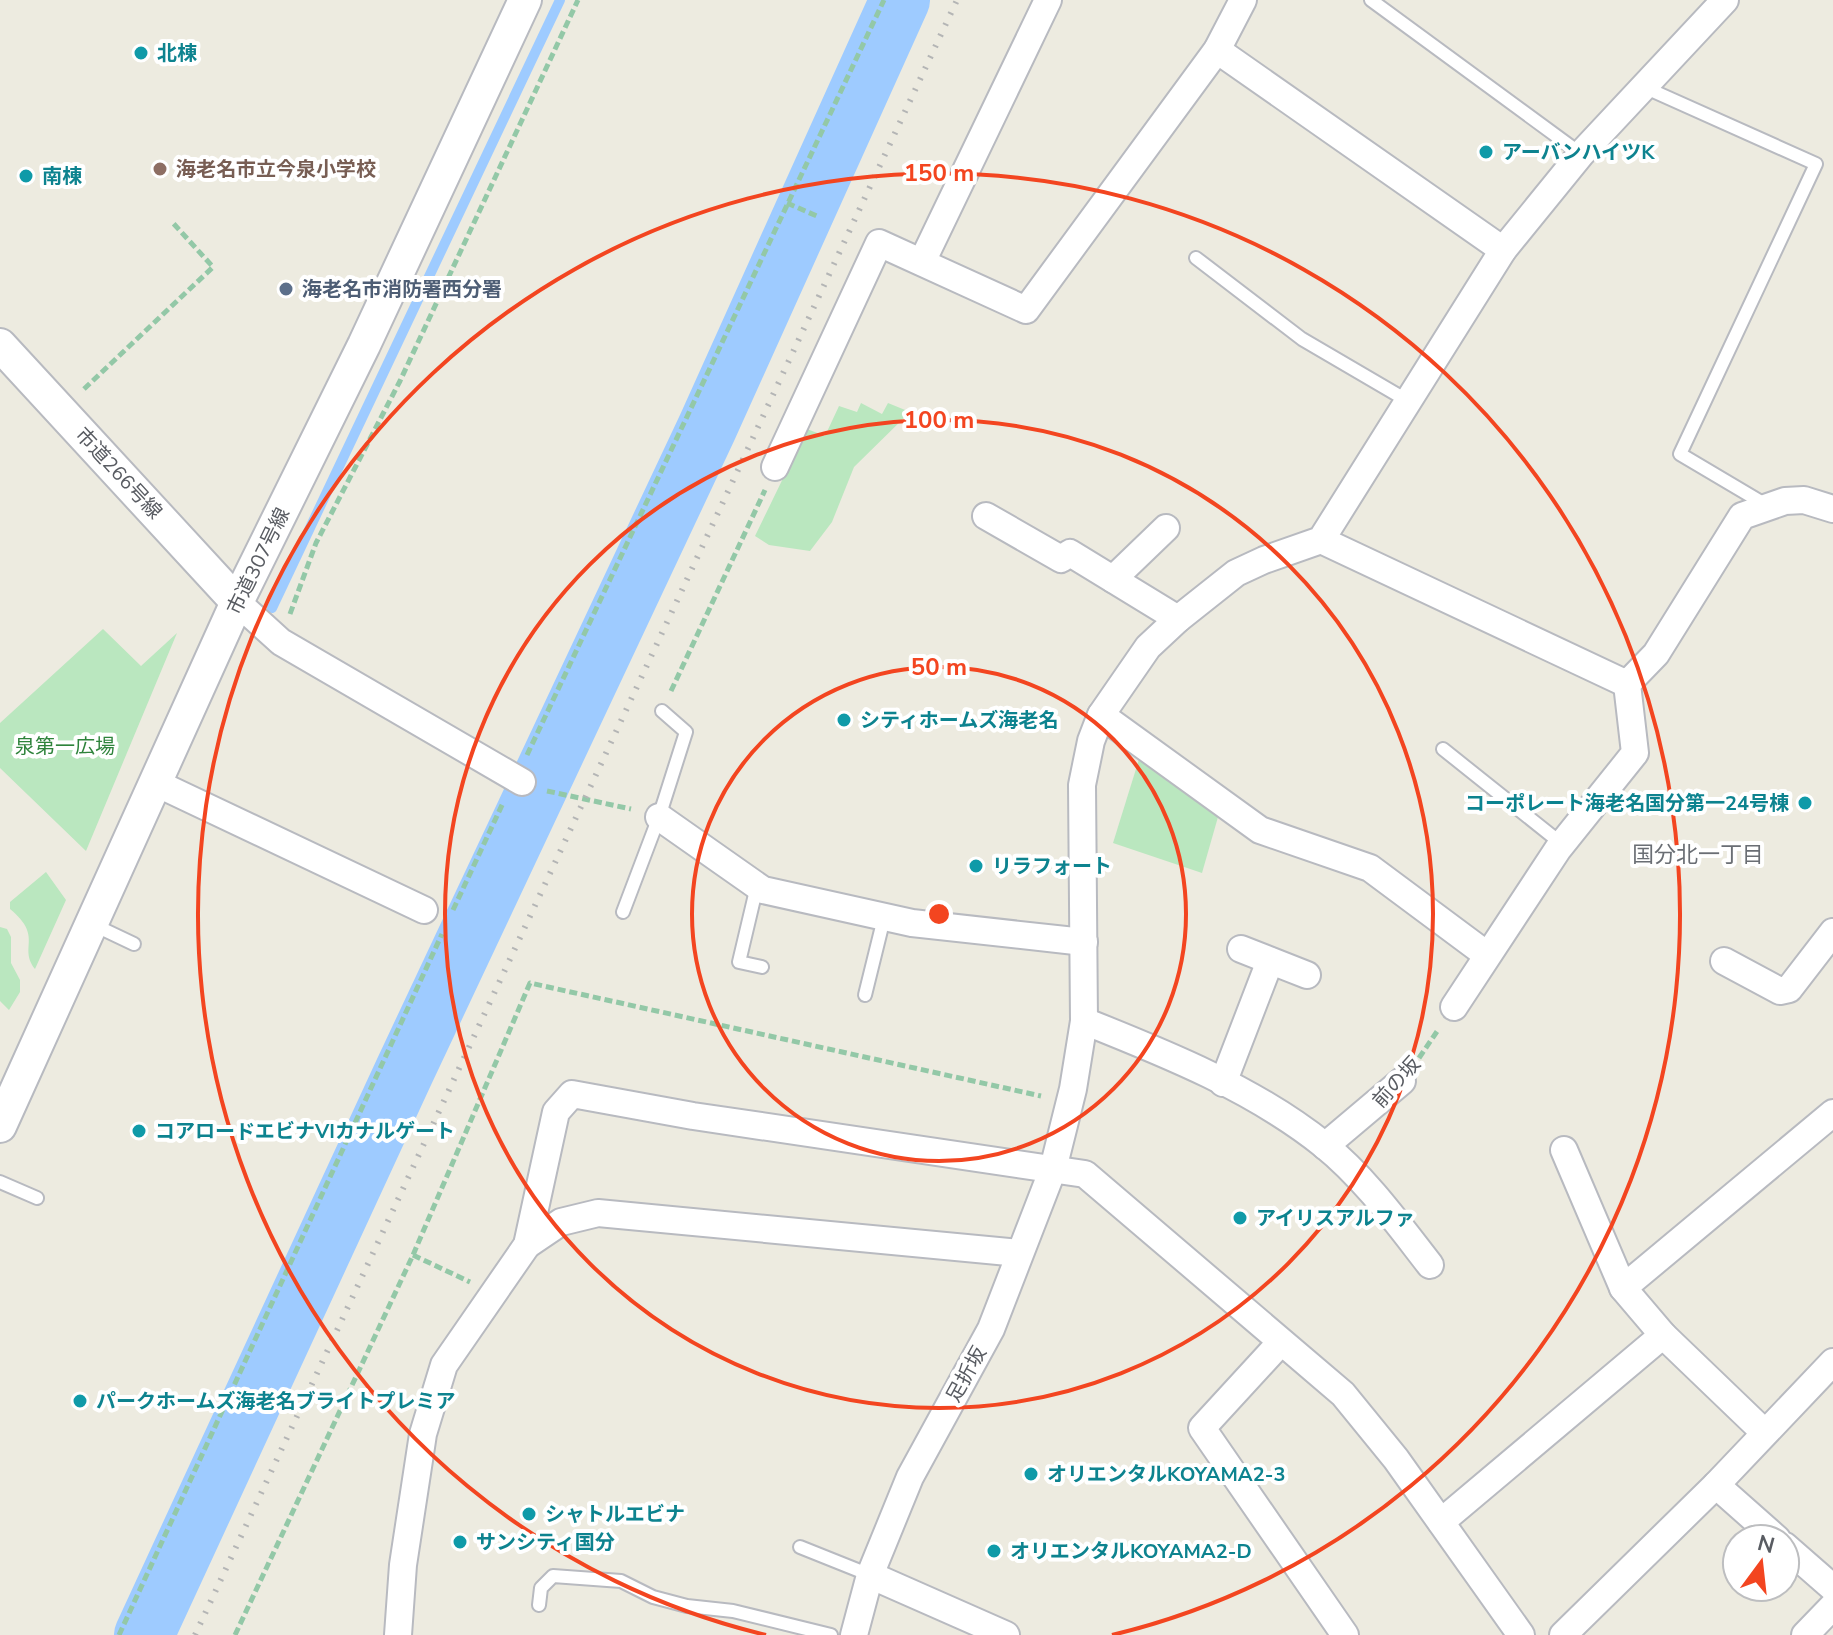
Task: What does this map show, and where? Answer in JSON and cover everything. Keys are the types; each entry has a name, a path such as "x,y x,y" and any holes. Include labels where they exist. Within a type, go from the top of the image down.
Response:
{"street":[{"name":"市道307号線","path":"0,1126 156,783 259,623 364,345 525,0"},
{"path":"922,262 1048,0"},
{"path":"775,467 879,243 1026,310 1217,50 1243,0"},
{"path":"1627,684 1321,540 1503,250 1581,154 1725,0"},
{"path":"1217,50 1503,250"},
{"name":"市道266号線","path":"0,345 259,623"},
{"path":"1627,684 1656,654 1742,516 1766,505 1804,500 1833,509"},
{"path":"986,516 1061,559 1070,553 1178,619"},
{"path":"1113,579 1166,528"},
{"name":"足折坂","path":"854,1635 870,1575 910,1477 991,1329 1053,1169 1070,1103 1084,1021 1082,785 1091,741 1101,715 1148,647 1178,619 1236,573 1321,540"},
{"path":"259,623 528,784"},
{"path":"1454,1007 1562,844 1635,753 1627,684"},
{"path":"1101,715 1260,830 1370,868 1487,955"},
{"path":"156,783 424,910"},
{"path":"659,817 757,886 799,900 967,931 1084,942"},
{"path":"1724,961 1780,991 1789,989 1833,932"},
{"path":"1241,949 1307,975"},
{"path":"1223,1083 1270,961"},
{"path":"1084,1021 1176,1058 1325,1146 1375,1197 1430,1265"},
{"name":"前の坂","path":"1325,1146 1402,1081"},
{"path":"398,1635 403,1565 423,1434 444,1365 496,1295 527,1245 556,1112 572,1094 693,1116 1085,1174 1343,1394 1441,1522 1521,1635"},
{"path":"1623,1288 1833,1113"},
{"path":"1564,1150 1623,1288 1663,1335 1764,1432"},
{"path":"527,1245 561,1222 598,1213 1019,1253"},
{"path":"1441,1522 1663,1335"},
{"path":"1281,1342 1202,1428 1345,1635"},
{"path":"1563,1635 1716,1485 1833,1362"},
{"path":"1716,1485 1759,1523"},
{"path":"1801,1560 1833,1588"},
{"path":"870,1575 1006,1635"},
{"path":"1805,1635 1833,1606"}],"lane":[{"path":"1371,0 1581,154"},
{"path":"1644,87 1816,164 1680,454 1766,505"},
{"path":"1196,258 1302,339 1408,401"},
{"path":"623,912 659,817 686,732 662,711"},
{"path":"1443,749 1562,844"},
{"path":"757,886 739,962 762,967"},
{"path":"865,995 884,918"},
{"path":"94,925 134,944"},
{"path":"0,1182 37,1198"},
{"path":"800,1547 870,1575"},
{"path":"539,1605 541,1588 553,1576 574,1575 621,1581 653,1597 687,1606 733,1611 831,1635"}],"path":[{"path":"259,623 303,566 400,381 578,0"},
{"path":"450,917 528,784 614,577 884,0"},
{"path":"787,203 816,216"},
{"path":"77,395 213,267 173,223"},
{"path":"662,711 775,467"},
{"path":"528,784 598,799 659,817"},
{"path":"119,1635 443,931"},
{"path":"235,1635 413,1255 530,983 1070,1103"},
{"name":"前の坂","path":"1402,1081 1454,1007"},
{"path":"413,1255 496,1295"}],"green space":[{"path":"861,403 882,414 888,403 910,412 854,467 832,522 810,551 769,545 755,536 807,429 825,436 839,406 857,412"},
{"name":"泉第一広場","path":"103,629 141,666 177,633 86,851 0,768 0,723"},
{"path":"1140,756 1218,817 1202,873 1113,843"},
{"path":"46,872 66,900 35,969 30,961 26,927 10,909 10,902"},
{"path":"0,927 7,929 11,937 11,963 20,980 20,992 9,1010 0,1001"}],"waterway":[{"path":"272,608 560,0"},
{"path":"144,1635 707,428 900,0"}],"railway":[{"path":"195,1635 957,0"}],"place":[{"name":"北棟","path":"141,53"},
{"name":"アーバンハイツK","path":"1486,152"},
{"name":"海老名市立今泉小学校","path":"160,169"},
{"name":"南棟","path":"26,176"},
{"name":"海老名市消防署西分署","path":"286,289"},
{"name":"シティホームズ海老名","path":"844,720"},
{"name":"コーポレート海老名国分第一24号棟","path":"1805,803"},
{"name":"リラフォート","path":"976,866"},
{"name":"コアロードエビナVIカナルゲート","path":"139,1131"},
{"name":"アイリスアルファ","path":"1240,1218"},
{"name":"パークホームズ海老名ブライトプレミア","path":"80,1401"},
{"name":"オリエンタルKOYAMA2-3","path":"1031,1474"},
{"name":"シャトルエビナ","path":"529,1514"},
{"name":"サンシティ国分","path":"460,1542"},
{"name":"オリエンタルKOYAMA2-D","path":"994,1551"}],"district":[{"name":"国分北一丁目","path":"1698,854"}]}
